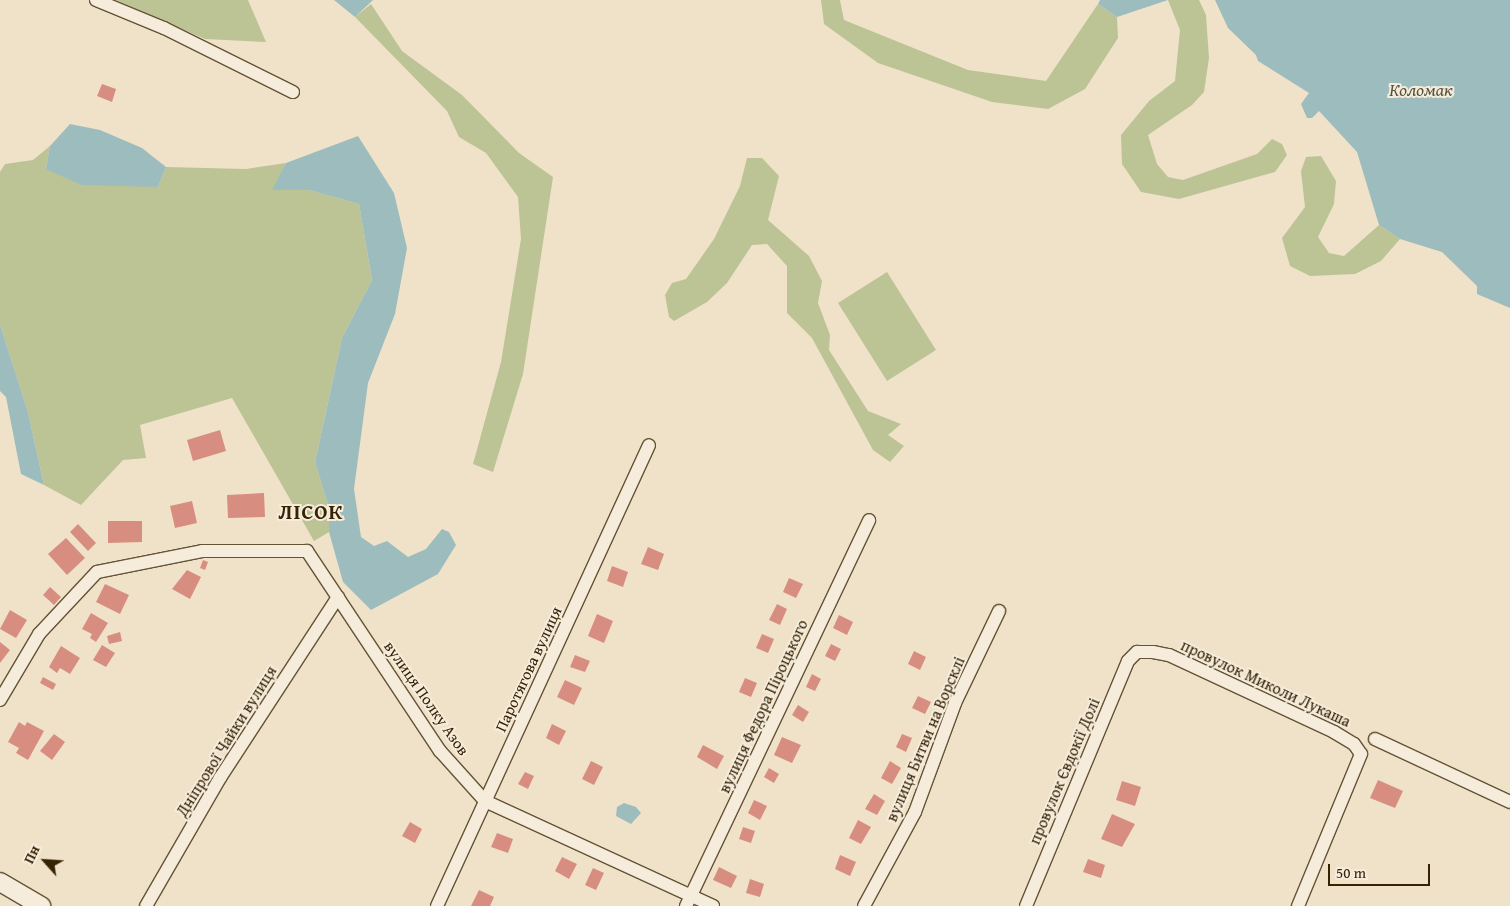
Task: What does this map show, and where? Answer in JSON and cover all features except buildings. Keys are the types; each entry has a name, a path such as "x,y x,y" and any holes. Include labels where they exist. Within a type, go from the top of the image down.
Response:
{"street":[{"path":"96,0 164,28 293,92"},
{"name":"Паротягова вулиця","path":"437,906 649,445"},
{"name":"вулиця Федора Піроцького","path":"688,901 869,520"},
{"name":"вулиця Полку Азов","path":"0,700 40,634 97,572 202,551 307,551 440,750 485,801 688,901 713,906"},
{"name":"Дніпрової Чайки вулиця","path":"146,906 220,778 338,597"},
{"name":"вулиця Битви на Ворсклі","path":"864,906 916,812 955,703 999,611"},
{"name":"провулок Євдокії Долі","path":"1026,906 1128,661 1137,652"},
{"name":"провулок Миколи Лукаша","path":"1137,652 1169,655 1354,744 1361,754 1298,906"},
{"path":"1376,739 1510,802"},
{"path":"0,882 41,906"}],"green space":[{"path":"116,0 248,0 266,42 205,39"},
{"path":"821,0 840,0 844,20 968,70 1046,81 1098,4 1117,17 1118,38 1085,89 1048,109 992,102 878,63 824,24"},
{"path":"1168,0 1199,0 1206,15 1209,58 1204,92 1192,105 1148,135 1157,164 1168,177 1183,180 1257,154 1272,139 1282,144 1287,155 1275,172 1179,199 1141,192 1122,164 1121,135 1149,101 1175,81 1180,30"},
{"path":"371,4 402,51 462,95 519,153 553,177 523,374 493,472 473,464 501,362 521,239 518,197 486,153 459,137 447,111 355,17"},
{"path":"50,146 46,169 158,187 166,167 246,169 286,163 273,190 309,190 359,204 372,280 342,338 315,462 329,508 329,532 314,541 232,398 140,425 146,458 123,460 81,505 44,485 28,412 0,325 0,172 5,164 33,160"},
{"path":"1321,156 1336,181 1334,204 1318,237 1329,253 1344,256 1379,225 1400,239 1381,261 1355,274 1310,276 1290,266 1282,238 1305,207 1301,171 1306,157"},
{"path":"747,158 762,158 779,176 768,220 809,256 822,281 818,303 830,335 829,350 868,411 901,424 888,435 904,446 890,462 873,450 812,338 787,313 787,266 767,244 752,245 727,283 707,302 674,321 669,317 665,295 672,283 686,279 714,239 740,186"},
{"path":"887,272 936,350 887,381 838,303"}],"water":[{"path":"334,0 373,0 355,17"},
{"path":"1100,0 1168,0 1117,17 1098,4"},
{"name":"Коломак","path":"1215,0 1510,0 1510,308 1477,294 1477,286 1442,252 1400,239 1379,225 1357,152 1319,111 1312,118 1307,118 1301,104 1309,93 1258,61 1256,55 1228,28"},
{"path":"70,124 100,130 142,148 166,167 158,187 82,185 46,169 50,146"},
{"path":"358,136 394,193 407,248 395,314 368,383 354,489 361,537 374,546 387,541 408,557 426,549 442,529 449,532 456,545 438,574 371,610 343,582 329,532 329,508 315,462 342,338 372,280 359,204 309,190 272,190 286,163"},
{"path":"0,325 28,412 44,485 21,474 6,397 0,391"},
{"path":"624,803 636,807 641,813 631,824 616,816 617,807"}],"district":[{"name":"ЛІСОК","path":"311,512"}]}
